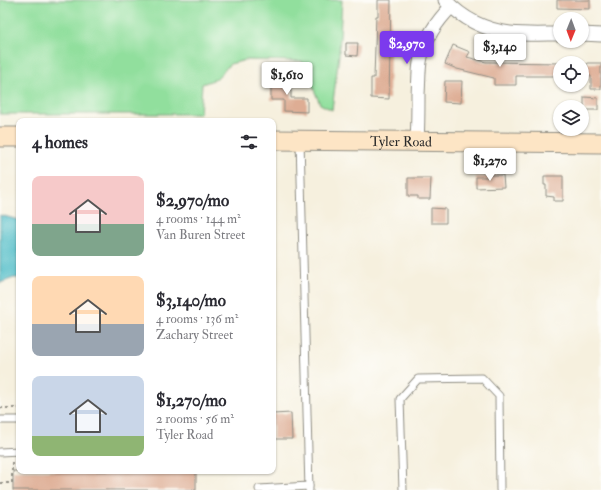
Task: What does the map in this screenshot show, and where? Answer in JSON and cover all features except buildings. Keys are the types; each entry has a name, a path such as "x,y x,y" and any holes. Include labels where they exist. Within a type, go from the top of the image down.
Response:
{"street":[{"path":"418,141 419,72 421,58 432,30 441,18 448,3 458,12 478,24 492,29 510,33 553,34"},
{"path":"589,34 601,35"},
{"path":"0,137 16,137"},
{"name":"Tyler Road","path":"276,140 601,143"}],"lane":[{"path":"259,489 309,488 300,140"},
{"path":"403,490 400,399 418,379 482,378 499,396 500,490"},
{"path":"0,420 16,420"},
{"path":"0,452 16,451"}],"path":[{"path":"0,408 16,408"},
{"path":"0,483 12,483 12,458"}],"green space":[{"path":"0,0 342,0 339,55 332,110 320,104 302,61 246,60 230,64 216,79 202,84 200,114 0,114"}],"water":[{"path":"0,215 16,219 16,278 0,283"}]}
